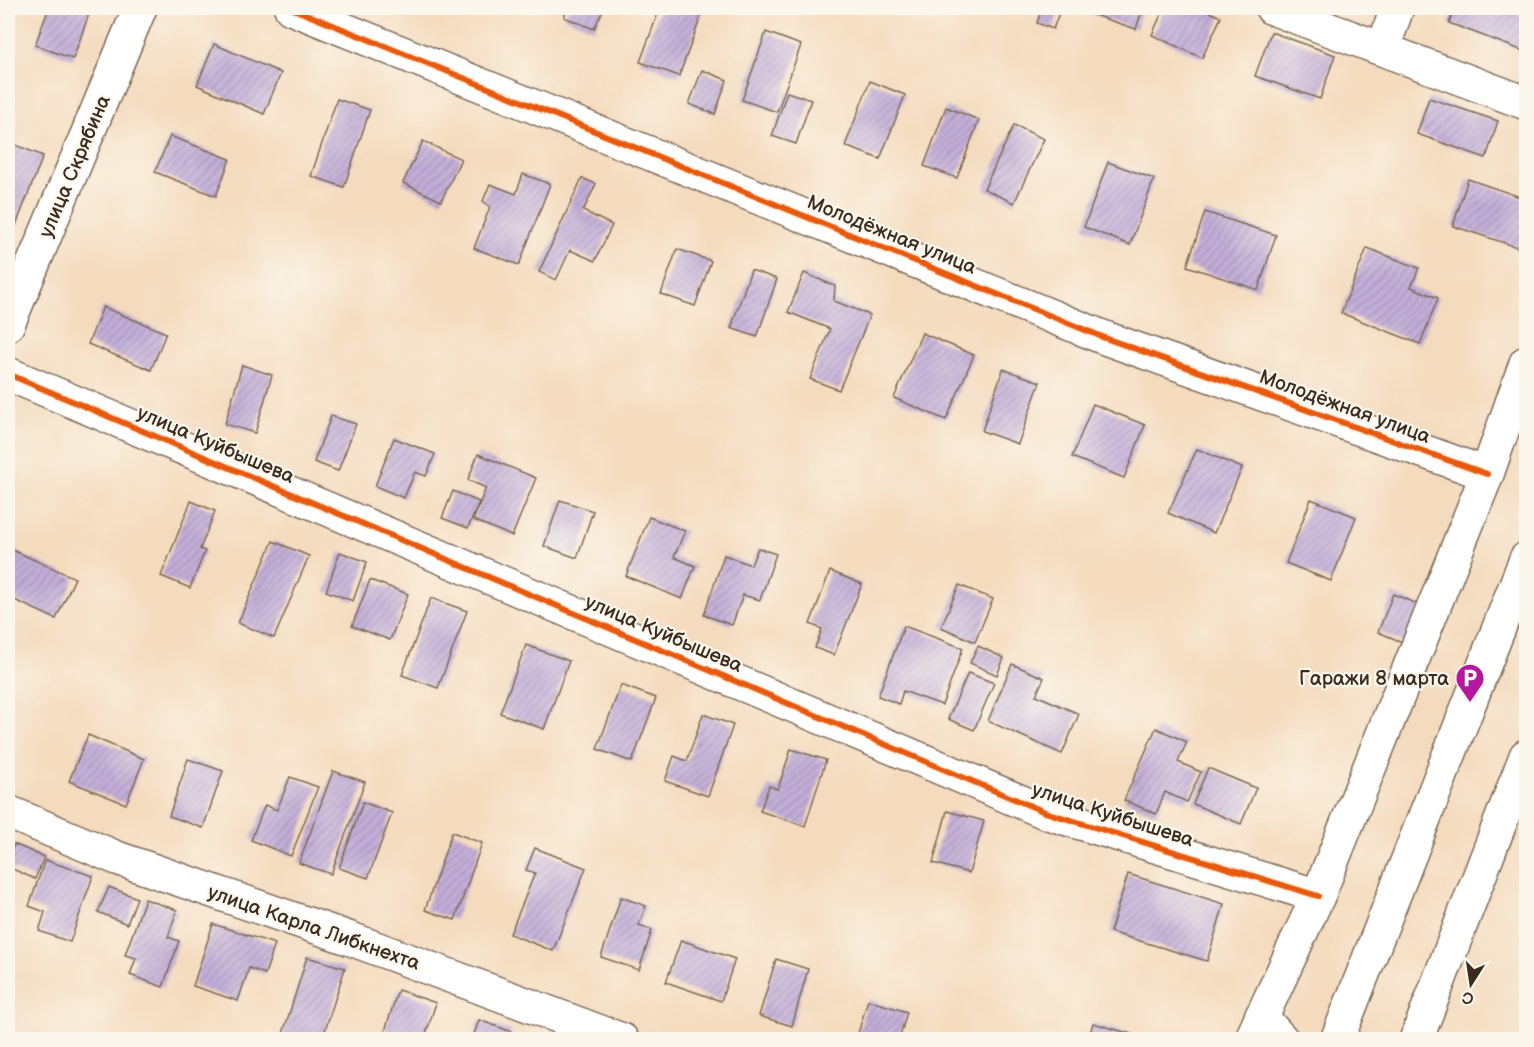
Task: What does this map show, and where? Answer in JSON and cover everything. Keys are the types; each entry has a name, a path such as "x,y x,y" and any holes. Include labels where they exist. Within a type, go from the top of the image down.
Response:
{"street":[{"name":"улица Скрябина","path":"8,324 140,8"},
{"name":"Молодёжная улица","path":"291,8 1105,338 1487,474"},
{"path":"1272,8 1527,103"},
{"path":"1383,49 1397,8"},
{"path":"1265,1032 1487,474 1527,363"},
{"name":"улица Куйбышева","path":"8,374 1045,812 1318,896"},
{"path":"1337,1040 1527,559"},
{"path":"1416,1040 1527,756"},
{"name":"улица Карла Либкнехта","path":"8,812 117,858 351,939 622,1040"}],"building":[{"path":"49,8 91,8 73,59 35,45"},
{"path":"568,8 604,8 594,29 564,17"},
{"path":"660,8 704,8 679,76 640,62"},
{"path":"980,8 1005,8 1002,15"},
{"path":"1042,8 1061,8 1053,29 1037,23"},
{"path":"1073,8 1143,8 1136,29"},
{"path":"1164,8 1201,8 1221,17 1202,58 1152,35"},
{"path":"1455,8 1526,8 1526,52 1449,23"},
{"path":"766,32 801,45 777,112 742,100"},
{"path":"1271,32 1335,55 1320,99 1255,76"},
{"path":"214,44 281,73 264,114 197,85"},
{"path":"702,70 727,80 715,114 689,104"},
{"path":"870,81 905,95 880,159 845,146"},
{"path":"787,92 811,100 796,144 772,136"},
{"path":"1429,98 1498,121 1486,158 1417,134"},
{"path":"337,99 370,110 344,187 311,176"},
{"path":"946,107 979,120 957,178 924,166"},
{"path":"1014,125 1044,139 1014,203 984,189"},
{"path":"170,136 230,159 216,196 155,172"},
{"path":"423,141 461,159 441,201 403,183"},
{"path":"8,142 43,156 16,225 8,222"},
{"path":"1108,162 1154,179 1130,245 1084,227"},
{"path":"523,174 550,184 519,265 474,248 490,207 483,201 490,184 516,194"},
{"path":"582,178 596,184 583,211 612,225 595,261 570,250 556,280 539,272"},
{"path":"1468,179 1526,199 1526,250 1453,226"},
{"path":"1205,212 1276,235 1258,290 1187,266"},
{"path":"1367,248 1419,268 1411,287 1438,298 1420,344 1341,313"},
{"path":"677,249 711,261 695,306 661,294"},
{"path":"751,270 777,279 757,337 731,328"},
{"path":"804,273 835,286 834,301 870,315 839,390 810,379 830,329 788,312"},
{"path":"103,307 166,333 151,370 88,344"},
{"path":"922,333 974,355 946,420 894,398"},
{"path":"242,365 272,375 255,433 225,424"},
{"path":"1003,369 1040,382 1018,444 982,431"},
{"path":"1093,404 1145,425 1124,478 1072,457"},
{"path":"331,416 356,424 338,471 314,462"},
{"path":"394,438 435,454 426,476 415,472 404,498 375,486"},
{"path":"1197,449 1242,468 1214,533 1168,513"},
{"path":"478,454 536,478 512,536 473,520 486,488 468,480"},
{"path":"453,491 479,502 468,528 442,518"},
{"path":"1311,499 1356,517 1331,581 1286,563"},
{"path":"560,500 593,511 577,558 544,546"},
{"path":"191,501 215,511 200,549 205,551 190,588 161,576"},
{"path":"649,517 685,531 674,557 695,566 682,599 626,576"},
{"path":"273,541 309,556 274,638 238,623"},
{"path":"8,548 75,578 56,619 8,597"},
{"path":"758,548 776,554 760,600 743,595 732,625 704,615 724,555 751,565"},
{"path":"340,552 367,562 353,601 326,591"},
{"path":"830,571 862,584 834,655 815,648 822,629 810,624"},
{"path":"370,580 408,594 390,640 352,626"},
{"path":"959,585 993,599 975,642 941,627"},
{"path":"1393,594 1422,606 1407,644 1378,632"},
{"path":"431,598 467,611 438,688 402,675"},
{"path":"904,626 963,648 942,705 903,691 899,704 878,696"},
{"path":"526,645 569,661 544,729 500,713"},
{"path":"978,646 1004,658 997,675 970,663"},
{"path":"1012,664 1044,678 1036,695 1079,714 1062,754 988,721"},
{"path":"968,673 994,683 974,730 948,719"},
{"path":"621,685 656,698 632,762 597,749"},
{"path":"703,714 733,725 708,796 665,781 674,756 687,761"},
{"path":"1156,728 1187,742 1178,762 1201,772 1187,802 1165,792 1156,814 1124,800"},
{"path":"88,735 144,759 126,804 69,781"},
{"path":"791,749 826,760 805,826 760,811 769,786 778,789"},
{"path":"188,759 223,771 203,828 169,816"},
{"path":"1208,768 1256,788 1241,824 1193,804"},
{"path":"333,771 365,782 331,874 299,863"},
{"path":"290,777 318,787 291,856 251,840 265,805 277,810"},
{"path":"363,802 392,813 368,878 339,868"},
{"path":"947,811 984,821 969,873 933,863"},
{"path":"452,832 482,843 455,920 425,910"},
{"path":"14,844 44,857 35,879 8,867"},
{"path":"535,848 586,868 553,951 510,934 535,873 526,870"},
{"path":"45,860 93,876 70,942 39,931 45,912 29,906"},
{"path":"1128,874 1224,904 1207,961 1110,932"},
{"path":"109,887 137,898 127,924 98,912"},
{"path":"621,897 646,906 639,925 652,930 639,970 601,957"},
{"path":"145,899 177,910 168,937 179,941 163,987 130,975 136,958 125,955"},
{"path":"213,924 275,944 265,974 249,968 238,1001 193,986"},
{"path":"681,940 735,959 721,1001 666,982"},
{"path":"307,957 345,968 322,1040 281,1040"},
{"path":"776,959 808,969 792,1026 759,1016"},
{"path":"398,990 436,1003 424,1040 382,1040"},
{"path":"868,1000 907,1012 899,1040 856,1040"},
{"path":"479,1020 512,1032 509,1040 472,1040"},
{"path":"1093,1023 1149,1039 1149,1040 1088,1040"}],"cycle path":[{"path":"291,8 1105,338 1487,474"},
{"path":"8,374 1045,812 1318,896"}],"place":[{"name":"Гаражи 8 марта","path":"1470,704"}]}
